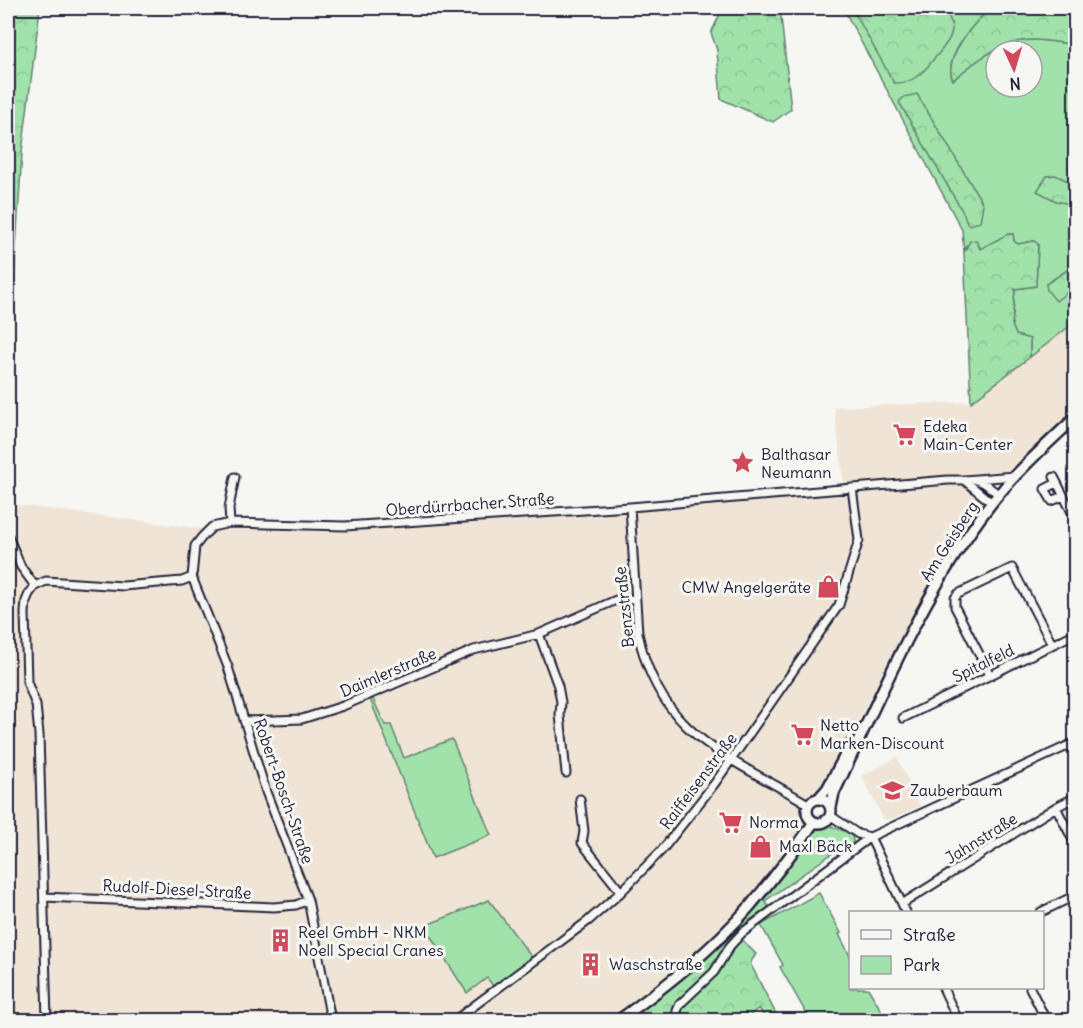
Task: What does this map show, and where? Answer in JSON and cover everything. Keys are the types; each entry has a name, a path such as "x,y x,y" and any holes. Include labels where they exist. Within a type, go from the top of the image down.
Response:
{"street":[{"name":"Am Geisberg","path":"819,798 827,789 918,619 959,550 992,502 1014,476 1076,417"},
{"name":"Oberdürrbacher Straße","path":"192,577 195,546 201,537 212,527 230,523 345,526 630,507 1014,476"},
{"path":"230,523 229,508 235,477"},
{"path":"974,479 999,494"},
{"path":"964,480 992,502"},
{"path":"1063,496 1052,501 1045,489 1055,480 1076,520"},
{"name":"Raiffeisenstraße","path":"455,1020 588,921 621,892 662,850 732,759 839,605 859,540 852,488"},
{"name":"Benzstraße","path":"630,507 638,633 656,688 681,722 721,754 808,804"},
{"path":"8,537 21,567 35,586"},
{"path":"990,675 956,607 955,598 958,594 1012,568 1052,644"},
{"path":"47,1020 39,734 36,705 27,682 26,601 35,586 46,581 123,586 182,582 192,577"},
{"name":"Robert-Bosch-Straße","path":"192,577 228,667 266,792 308,900 331,1020"},
{"name":"Daimlerstraße","path":"244,721 302,719 343,706 474,650 539,634 616,600 635,599"},
{"name":"Spitalfeld","path":"903,718 1076,633"},
{"path":"539,634 558,686 566,772"},
{"name":"Am Geisberg","path":"831,811 834,793 875,703"},
{"path":"676,1011 680,1004 714,972 729,946 742,933 870,837 1076,742"},
{"name":"Jahnstraße","path":"902,904 1056,807 1076,797"},
{"path":"831,811 824,822 814,822 807,815 808,804 819,798 825,800 831,811 858,834 870,837"},
{"path":"580,799 584,831 582,843 621,892"},
{"path":"1056,807 1076,846"},
{"path":"619,1020 691,964 727,930 771,882 814,822"},
{"path":"870,837 906,911"},
{"path":"1043,911 1076,895"},
{"name":"Rudolf-Diesel-Straße","path":"44,897 274,907 296,905 308,900"},
{"path":"944,989 958,1020"},
{"path":"1031,989 1046,1020"}],"shaded area":[{"path":"1075,322 1075,408 1012,470 844,485 834,407 971,402"},
{"path":"960,482 972,486 982,498 981,503 960,534 898,641 822,793 809,795 801,808 803,825 759,889 727,925 686,963 612,1020 8,1020 8,504 204,529 338,532 699,505"},
{"name":"Zauberbaum","path":"897,757 920,806 884,820 862,776"}],"green space":[{"path":"8,8 40,8 22,152 8,374"},
{"path":"723,8 780,8 791,109 773,122 721,99 717,50 711,33"},
{"path":"843,8 992,8 977,21 962,41 956,51 951,71 953,80 984,57 984,99 1044,99 1044,41 1075,45 1075,265 1046,284 1056,300 1075,286 1075,322 1030,357 1030,339 1016,335 1012,325 1015,289 1036,286 1038,244 1034,241 1018,244 1014,241 1013,234 1008,234 980,250 979,245 966,245 964,252 962,230"},
{"path":"852,8 941,8 951,22 951,35 944,47 921,73 912,80 894,83"},
{"path":"992,8 1075,8 1075,45 1044,39 984,39 984,57 953,80 951,71 956,51 969,31"},
{"path":"917,94 983,204 980,222 970,225 967,223 899,102 904,97"},
{"path":"1055,175 1075,184 1075,205 1056,201 1037,191 1047,176"},
{"path":"1008,234 1013,234 1014,241 1018,244 1034,241 1038,244 1036,286 1015,289 1012,325 1016,335 1030,339 1030,357 971,402 964,252 970,241 976,240 980,249"},
{"path":"1075,265 1075,286 1056,301 1047,290 1046,284"},
{"path":"370,699 373,699 385,725 391,725 404,758 452,739 491,835 433,858"},
{"path":"828,825 850,833 853,844 846,849 844,845 765,901 769,907 750,920 736,934 733,931 784,873 815,829"},
{"path":"819,893 841,933 839,934 849,954 849,989 869,989 887,1020 810,1020 780,967 783,965 761,925"},
{"path":"489,900 533,959 494,987 487,978 467,993 424,926"},
{"path":"733,931 756,954 750,963 779,1020 766,1020 759,1008 744,1020 688,1020 675,1010 663,1020 628,1020 693,969"}],"place":[{"name":"Edeka Main-Center","path":"905,435"},
{"name":"Balthasar Neumann","path":"743,463"},
{"name":"CMW Angelgeräte","path":"829,587"},
{"name":"Netto Marken-Discount","path":"802,734"},
{"name":"Zauberbaum","path":"892,790"},
{"name":"Norma","path":"731,822"},
{"name":"Maxl Bäck","path":"761,846"},
{"name":"Reel GmbH - NKM Noell Special Cranes","path":"280,941"},
{"name":"Waschstraße","path":"591,964"}]}
